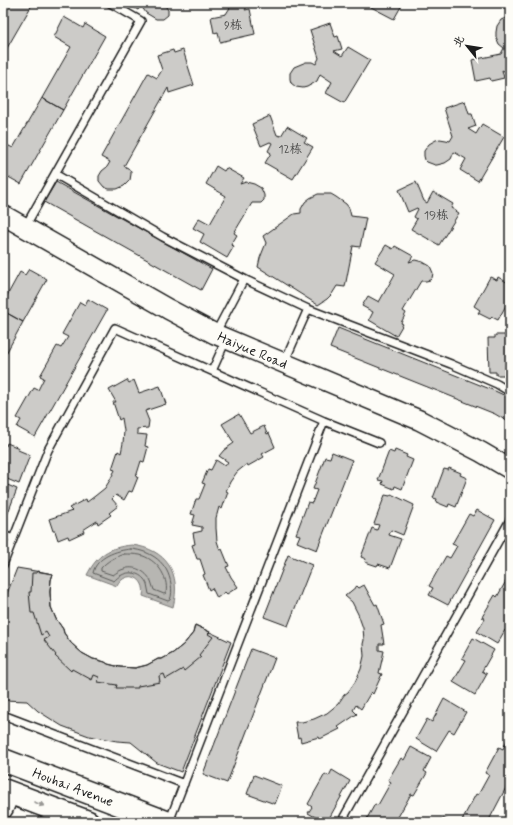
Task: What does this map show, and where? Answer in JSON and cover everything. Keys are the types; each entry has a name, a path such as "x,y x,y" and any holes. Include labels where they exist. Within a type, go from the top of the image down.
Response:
{"main road":[{"name":"Houhai Avenue","path":"3,760 166,822"},
{"name":"Houhai Avenue","path":"5,797 88,822"}],"street":[{"name":"Haiyue Road","path":"3,215 168,309 221,336 419,420 481,452 510,470"}],"lane":[{"path":"25,228 141,21 110,3"},
{"path":"55,174 163,236 244,279 308,309 451,364 497,384 510,392"},
{"path":"212,371 221,336 244,279"},
{"path":"284,364 308,309"},
{"path":"3,565 48,450 115,328 379,443"},
{"path":"169,822 324,420"},
{"path":"344,817 510,520"},
{"path":"3,535 13,539"},
{"path":"3,715 184,784"}],"water":[{"path":"132,545 144,547 154,552 162,557 169,565 173,573 175,584 173,607 143,596 142,584 135,578 125,578 117,586 87,575 95,562 105,553 110,550"}],"building":[{"path":"6,3 33,3 3,55 3,8"},
{"path":"126,3 165,3 164,4 168,10 168,15 163,19 156,19 146,13 142,7 142,4 138,10"},
{"path":"226,3 249,3 245,10 250,9 255,34 220,42 218,32 214,33 211,17 226,14 231,6"},
{"path":"373,3 403,3 394,19 371,7"},
{"path":"64,17 83,28 85,24 105,36 63,110 42,98 71,47 54,37"},
{"path":"508,17 510,18 510,74 502,70 504,78 491,81 490,78 476,81 472,60 501,54 504,48 499,44 496,37 497,26 501,20"},
{"path":"330,23 335,37 338,36 342,49 334,51 342,56 348,47 370,60 344,103 326,93 332,82 320,74 317,81 303,88 296,87 291,83 290,79 290,73 294,67 306,62 316,64 319,58 310,30"},
{"path":"173,50 174,53 183,50 194,85 169,93 168,88 124,166 131,172 130,180 124,186 117,189 109,189 104,187 99,181 99,176 110,162 101,157 148,73 157,78 162,70 157,55"},
{"path":"510,76 510,87 505,84"},
{"path":"42,98 63,110 21,184 3,174 3,143 13,148"},
{"path":"465,101 469,114 472,114 476,126 468,129 476,134 482,124 504,137 478,181 460,170 466,159 454,152 451,159 445,163 437,165 427,162 424,156 424,151 429,144 440,139 450,141 453,136 444,108"},
{"path":"270,116 277,135 281,136 287,126 307,138 304,142 313,147 293,179 265,163 271,153 268,151 272,143 270,142 261,146 252,124"},
{"path":"216,166 224,171 226,168 244,178 240,184 246,182 261,188 264,195 264,200 261,203 252,203 234,233 237,235 231,245 234,246 227,258 200,242 204,234 193,228 199,218 210,224 226,196 206,184"},
{"path":"56,182 212,269 201,290 44,202"},
{"path":"416,182 424,201 427,203 433,192 453,204 451,208 459,213 439,245 411,229 417,219 414,217 418,209 417,208 408,212 399,190"},
{"path":"318,194 331,194 346,204 349,208 351,216 366,218 360,247 353,246 345,287 337,286 327,299 318,305 258,267 266,243 263,236 294,214 301,213 301,209 305,202"},
{"path":"386,245 393,249 395,246 413,256 409,262 415,260 430,266 433,273 430,280 421,281 403,311 406,313 401,323 403,324 396,336 369,320 373,312 362,306 368,296 379,302 395,274 375,262"},
{"path":"29,269 47,279 23,322 5,312 8,306 3,303 20,272 25,275"},
{"path":"490,277 497,280 498,277 510,284 508,287 510,288 510,298 498,320 492,317 490,319 478,313 480,310 474,306"},
{"path":"88,299 107,310 35,437 17,427 21,420 17,418 34,388 38,390 44,378 40,376 57,346 61,348 68,337 62,334 80,302 85,305"},
{"path":"5,312 23,322 3,359 3,316"},
{"path":"338,328 510,398 510,423 495,414 330,348"},
{"path":"495,335 509,335 510,375 496,375 496,372 489,372 488,338 495,338"},
{"path":"127,380 129,383 134,380 139,393 160,386 166,404 145,411 149,421 148,428 137,429 137,434 147,435 145,446 148,447 144,462 141,461 136,477 138,477 132,492 129,491 124,500 116,495 112,499 118,506 109,513 111,515 98,524 97,521 83,530 84,532 69,539 68,536 58,540 49,519 72,511 69,508 86,499 87,502 105,488 115,470 112,469 118,451 121,453 124,431 122,418 119,420 113,402 116,402 109,390"},
{"path":"239,414 250,433 264,426 275,447 262,454 264,457 248,466 247,464 237,472 226,491 228,492 222,509 219,507 216,518 217,541 229,566 226,567 238,587 227,594 225,592 217,598 212,588 209,590 203,575 205,574 200,559 197,559 192,545 195,544 193,533 202,531 202,527 192,525 195,515 191,514 196,499 199,499 205,484 202,483 208,469 211,470 216,460 225,466 228,462 219,456 224,450 234,443 222,424"},
{"path":"7,443 30,455 19,484 7,479 5,484 17,489 6,518 3,516 3,444 6,446"},
{"path":"395,450 407,455 406,457 413,460 402,489 395,486 394,489 382,484 383,481 378,480 389,451 394,453"},
{"path":"332,452 352,460 317,550 297,542 300,535 296,534 308,502 312,503 317,490 313,489 325,457 330,458"},
{"path":"449,468 461,473 460,475 467,478 456,507 449,504 448,507 436,502 437,499 433,498 444,469 448,470"},
{"path":"391,494 414,505 403,535 391,530 389,535 401,539 390,568 365,562 366,559 361,557 372,528 377,530 379,525 374,524 385,495 390,496"},
{"path":"477,510 495,520 448,605 429,595 433,588 429,586 446,556 450,558 457,546 452,544 469,514 473,516"},
{"path":"288,555 312,565 288,626 264,617"},
{"path":"17,568 53,574 50,592 51,607 56,619 71,643 82,653 93,659 120,667 135,668 147,665 173,653 184,644 193,633 195,625 231,642 181,772 157,763 131,742 89,736 62,726 38,711 27,701 3,700 3,604"},
{"path":"38,571 53,574 50,592 51,607 56,619 71,643 82,653 93,659 120,667 135,668 147,665 173,653 184,644 193,633 195,625 210,632 208,634 213,637 199,655 201,657 184,671 183,669 166,679 164,674 159,676 160,682 138,686 138,688 116,688 117,685 98,682 99,677 94,675 92,680 72,669 71,671 55,656 56,655 44,640 49,637 46,632 41,635 34,613 31,613 29,592 31,592 32,573 37,573"},
{"path":"510,574 510,628 508,632 505,630 497,644 477,632 485,619 482,617 495,595 497,597"},
{"path":"364,585 375,605 377,604 384,624 381,625 384,644 379,644 379,650 384,651 379,673 382,674 373,694 371,692 361,709 356,705 353,710 357,714 338,727 340,729 320,739 319,737 301,742 300,737 298,738 295,722 314,719 327,713 338,704 348,692 361,669 364,656 363,628 352,602 345,596 357,586 359,588"},
{"path":"473,638 494,650 482,671 487,674 475,695 453,682 466,660 462,658"},
{"path":"251,649 275,658 227,783 203,774"},
{"path":"444,699 466,712 454,733 449,730 436,751 416,739 427,719 432,722"},
{"path":"508,738 510,739 510,780 488,822 464,822 462,820 476,794 478,795 489,775 485,773 499,747 503,749"},
{"path":"411,747 431,758 424,771 427,773 414,795 411,794 398,817 401,819 399,822 365,822 375,804 378,805 391,782 388,780 401,758 404,760"},
{"path":"332,770 350,781 327,822 324,822 308,813 312,807 308,804 325,774 329,776"},
{"path":"254,775 282,786 275,804 247,794"},
{"path":"443,818 451,822 441,822"}]}
